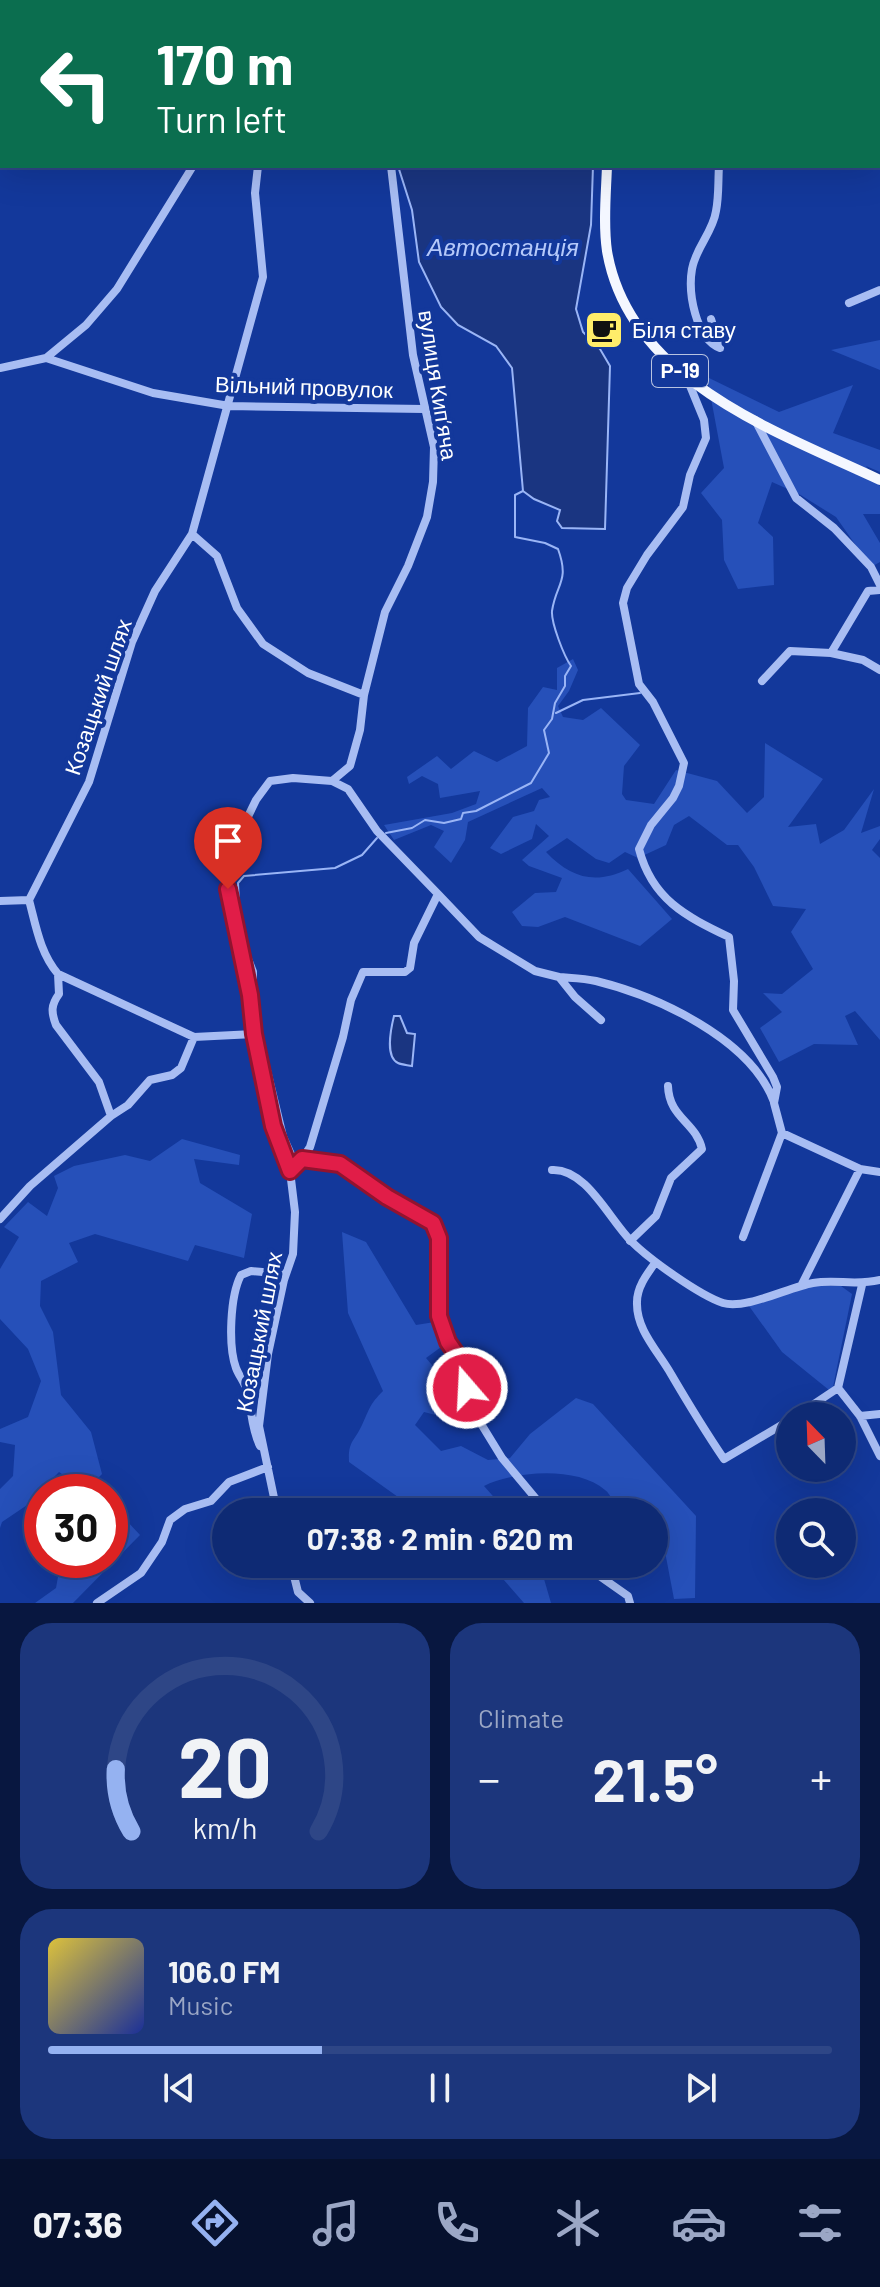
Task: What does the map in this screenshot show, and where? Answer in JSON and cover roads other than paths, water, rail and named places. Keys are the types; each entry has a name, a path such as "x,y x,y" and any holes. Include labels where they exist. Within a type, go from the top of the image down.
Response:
{"main road":[{"name":"Р-19","path":"607,168 607,250 615,281 627,310 658,352 720,403 880,480"}],"street":[{"path":"0,368 46,358 86,325 117,289 192,168"},
{"name":"Козацький шлях","path":"29,900 89,782 132,642 155,591 192,534 263,277 255,193 258,168"},
{"name":"вулиця Кипʼяча","path":"348,789 364,695 385,612 408,566 427,517 433,482 434,447 413,355 391,168"},
{"path":"711,319 720,348 714,346 701,328 692,298 692,269 698,251 710,234 716,210 719,168"},
{"path":"849,303 880,290"},
{"name":"Вільний провулок","path":"46,358 153,393 229,406 424,409"},
{"path":"685,375 704,420 706,438 690,475 683,507 647,555 627,588 623,603 639,684 653,702 684,763 673,798 651,825 639,849 644,869 669,903 729,937 734,981 733,1010 773,1077 777,1087 774,1103"},
{"path":"755,420 796,498 834,528 871,567 880,588 868,591 831,653"},
{"path":"192,534 217,556 237,608 263,644 308,673 364,695"},
{"path":"762,681 790,651 831,653 863,660 880,670"},
{"path":"332,781 350,766"},
{"path":"0,901 29,900 41,946 58,974 194,1037 254,1034 250,995 228,889 240,833 256,800 270,781 293,778 332,781 348,789 377,831 479,937 535,971 593,980 635,993 679,1013 725,1039 757,1073 774,1103 782,1133 743,1237"},
{"path":"290,1171 310,1147 351,1000 363,972 405,972 410,968 414,943 438,894"},
{"path":"58,974 59,994 52,1003 52,1015 56,1025 99,1082 111,1116"},
{"path":"559,977 575,997 601,1020"},
{"name":"Козацький шлях","path":"254,1034 273,1126 290,1171 295,1212 293,1254 268,1354 259,1426 274,1498"},
{"path":"0,1219 30,1186 128,1105 150,1080 172,1075 181,1068 194,1037"},
{"path":"630,1241 656,1216 671,1178 702,1149 700,1139 668,1102 668,1086"},
{"path":"782,1133 860,1169 880,1172"},
{"path":"302,1159 340,1164 433,1223 439,1238 439,1316 448,1342 464,1365 475,1414 502,1458 535,1498"},
{"path":"801,1286 860,1169"},
{"path":"552,1170 561,1170 587,1185 630,1241 655,1263 725,1304 750,1301 815,1282 862,1285 880,1280"},
{"path":"655,1263 643,1280 637,1301 642,1329 695,1418 724,1459 776,1428"},
{"path":"265,1456 252,1431 246,1388 236,1371 232,1354 234,1288 241,1275 251,1271 286,1274"},
{"path":"817,1402 838,1388 862,1285"},
{"path":"838,1388 860,1416 880,1456"},
{"path":"860,1416 880,1414"},
{"path":"97,1603 141,1573 162,1542 170,1520 185,1509 211,1501 229,1482 268,1467"},
{"path":"294,1578 298,1592 310,1603"},
{"path":"602,1578 628,1596 630,1603"}],"water":[{"name":"Автостанція","path":"399,168 593,168 591,225 576,309 583,332 600,349 610,366 605,529 562,528 557,521 560,510 523,491 512,368 496,346 458,325 441,307 419,262 412,210"},
{"path":"394,1016 400,1016 407,1033 415,1034 412,1066 398,1063 391,1055"}],"waterway":[{"path":"386,833 412,828 425,820 444,823 461,819 463,813 476,811 531,783 549,753 544,730 552,719 555,703 565,686 565,676 571,666 558,639 552,616 563,569 558,549 515,537 515,495 523,491"},
{"path":"556,713 583,700 640,693"},
{"path":"240,927 238,883 244,876 335,868 362,855 377,838"},
{"path":"241,933 256,971 256,1012 286,1136 295,1156"}],"place":[{"name":"Біля ставу","path":"604,330"}]}
